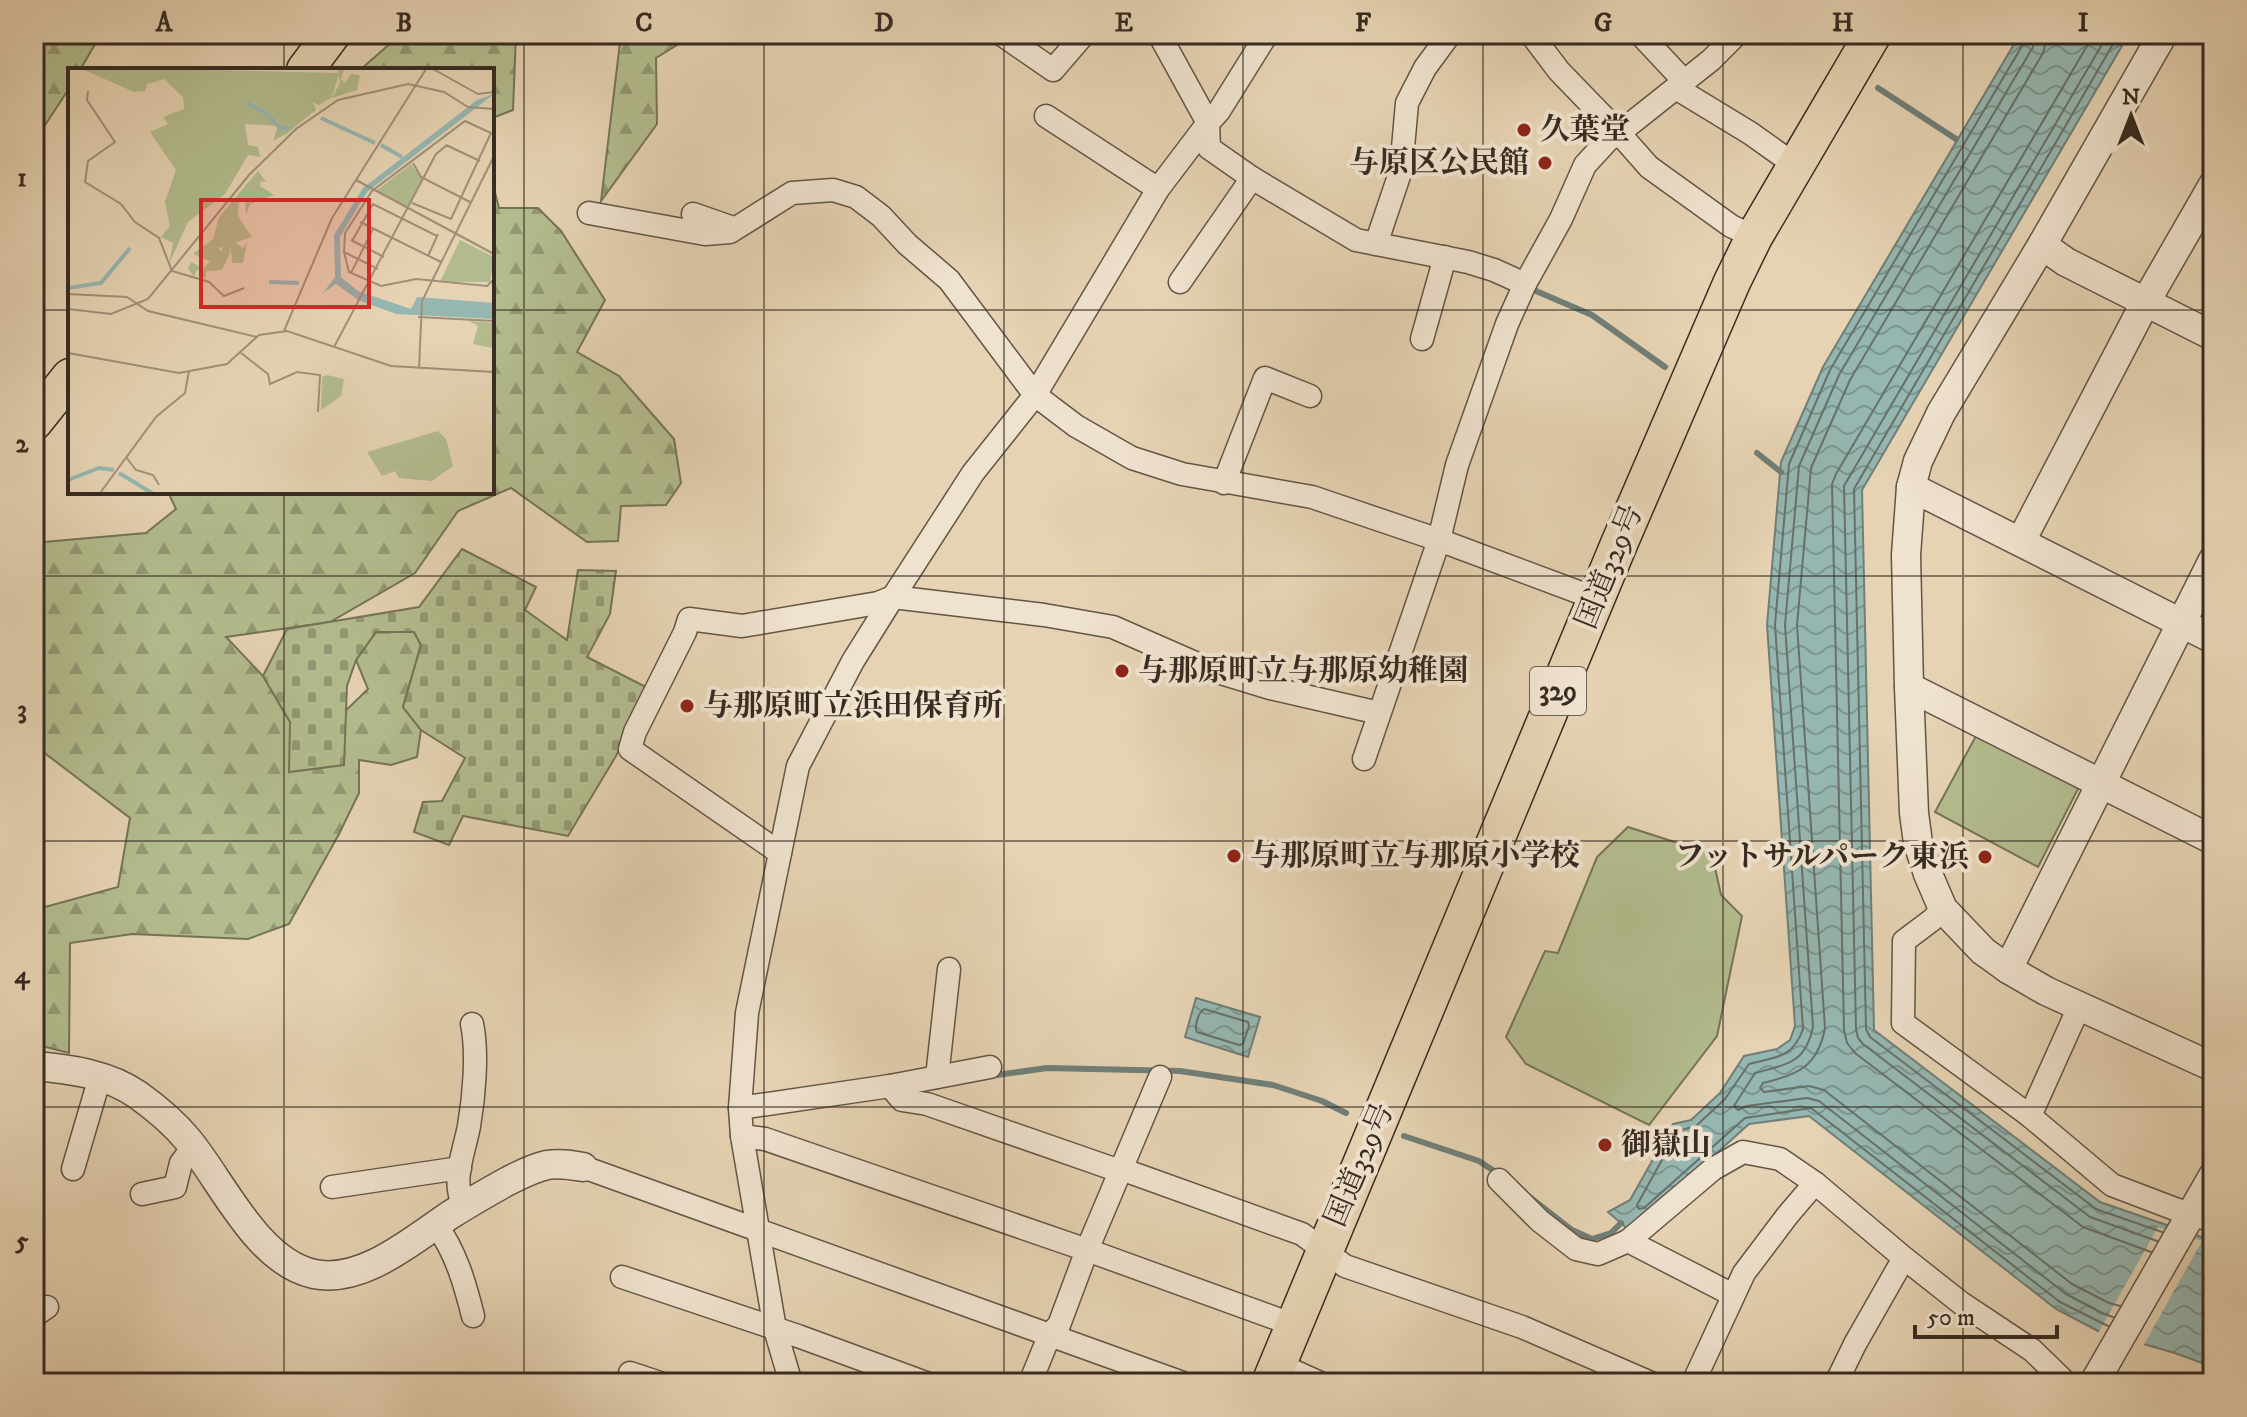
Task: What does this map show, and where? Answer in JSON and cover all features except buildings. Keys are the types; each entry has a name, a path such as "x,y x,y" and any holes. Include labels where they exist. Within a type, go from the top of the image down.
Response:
{"highway":[{"path":"306,68 332,34"},
{"name":"国道329号","path":"1274,1373 1688,380 1754,237 1873,34"},
{"path":"34,422 68,380"}],"street":[{"path":"1001,34 1053,70 1084,34"},
{"path":"1159,34 1208,123 1209,148 1252,178 1356,240 1445,257 1494,270 1525,284"},
{"path":"791,1383 775,1329 742,1136 740,1108 747,1013 798,766 853,661 893,597 973,473 1035,395 1158,189 1219,111 1267,34"},
{"path":"1376,244 1401,170 1407,103 1425,68 1450,34"},
{"path":"1531,34 1559,71 1649,167 1731,226 1754,237"},
{"path":"1640,34 1680,84 1795,165"},
{"path":"1364,759 1439,540 1457,465 1507,324 1585,165 1608,140 1711,60 1737,34"},
{"path":"2163,34 1941,413 1918,461 1911,487 1906,555 1914,813 1918,843 1943,909 1983,951 2046,991 2213,1067"},
{"path":"1046,116 1158,189"},
{"path":"1180,282 1252,178"},
{"path":"2021,541 2145,303 2213,185"},
{"path":"589,213 705,234 730,232 792,193 833,190 856,197 881,216 907,244 949,280 1035,395 1076,426 1132,458 1182,474 1312,497 1597,599"},
{"path":"693,214 736,228"},
{"path":"2042,245 2066,262 2213,336"},
{"path":"1422,339 1445,257"},
{"path":"1224,483 1265,378 1310,396"},
{"path":"1911,487 2213,639"},
{"path":"2008,969 2213,560"},
{"path":"780,853 630,749 635,732 689,619 730,626 753,625 878,603 893,597 1044,615 1113,627 1211,670 1270,688 1379,713"},
{"path":"1909,687 2213,840"},
{"path":"1943,909 1904,941 1903,1023 2030,1116 2112,1185 2195,1223"},
{"path":"937,1077 949,969"},
{"path":"2030,1116 2079,1007"},
{"path":"464,1206 458,1194 471,1111 476,1043 472,1024"},
{"path":"34,1066 100,1077 137,1094 166,1117 193,1147 238,1213 274,1253 286,1263 317,1275 367,1267 464,1206 528,1171 549,1165 583,1167 1183,1383"},
{"path":"740,1108 890,1086 990,1067"},
{"path":"73,1169 100,1077"},
{"path":"1030,1383 1050,1334 1059,1325 1160,1077"},
{"path":"890,1086 902,1100 927,1104 1302,1234 1345,1266 1522,1327 1651,1383"},
{"path":"742,1136 765,1139 1294,1325"},
{"path":"142,1194 175,1187 181,1163 193,1147"},
{"path":"1499,1180 1540,1221 1576,1249 1598,1254 1628,1241 1713,1169 1743,1152 1780,1159 1815,1183 1961,1303 2032,1350 2066,1383"},
{"path":"332,1187 460,1168"},
{"path":"2095,1380 2195,1223 2213,1176"},
{"path":"1693,1383 1744,1273 1815,1183"},
{"path":"436,1225 448,1241 464,1281 473,1316"},
{"path":"1628,1241 1733,1295"},
{"path":"1836,1383 1904,1258"},
{"path":"622,1277 926,1383"},
{"path":"630,1373 660,1383"},
{"path":"1274,1373 1320,1383"}],"green space":[{"path":"34,34 101,34 81,68 68,68 68,90 34,142"},
{"path":"401,34 516,34 513,110 494,117 494,68 362,68"},
{"path":"621,34 695,34 656,58 657,124 601,201"},
{"path":"494,189 499,208 538,208 561,231 605,300 577,352 619,376 674,439 681,483 666,505 621,506 618,541 587,542 511,488 458,511 415,573 330,622 226,637 263,676 290,722 334,722 368,689 356,660 376,632 414,632 421,645 403,707 421,730 417,757 391,765 359,760 359,793 289,924 248,939 132,934 70,943 69,1053 34,1044 34,910 118,887 130,818 34,745 34,554 44,542 146,533 176,509 169,494 494,494"},
{"path":"462,549 536,587 525,610 567,640 578,570 616,571 610,614 587,657 646,687 616,756 568,836 463,816 449,845 414,832 423,802 442,801 465,758 421,730 403,707 421,645 414,632 376,632 356,660 347,686 344,765 289,772 290,722 263,676 287,629 419,607"},
{"path":"1977,734 2079,787 2038,867 1935,812"},
{"path":"1628,827 1712,854 1721,895 1742,916 1717,1036 1649,1125 1526,1064 1506,1037 1545,951 1558,953 1597,857"}],"water":[{"path":"2020,34 2129,34 1862,490 1874,1030 2100,1202 2213,1241 2213,1367 2098,1331 2056,1309 1809,1116 1749,1124 1630,1231 1608,1212 1630,1200 1673,1124 1691,1120 1720,1093 1744,1056 1777,1049 1790,1040 1795,1026 1767,625 1781,462 1823,367"},
{"path":"1196,998 1260,1017 1248,1057 1185,1037"}],"pier":[{"path":"2158,1227 2202,1241 2142,1348 2097,1335"}],"waterway":[{"path":"1878,88 1956,139"},
{"path":"1536,291 1592,315 1665,367"},
{"path":"1757,453 1781,472"},
{"path":"990,1076 1047,1068 1180,1071 1273,1085 1322,1101 1346,1113"},
{"path":"1404,1136 1479,1161 1500,1175"},
{"path":"1531,1198 1572,1230 1592,1239 1611,1233 1621,1223"}],"place":[{"name":"久葉堂","path":"1524,130"},
{"name":"与原区公民館","path":"1545,163"},
{"name":"与那原町立与那原幼稚園","path":"1122,671"},
{"name":"与那原町立浜田保育所","path":"687,706"},
{"name":"与那原町立与那原小学校","path":"1234,856"},
{"name":"フットサルパーク東浜","path":"1985,857"},
{"name":"御嶽山","path":"1605,1145"}]}
